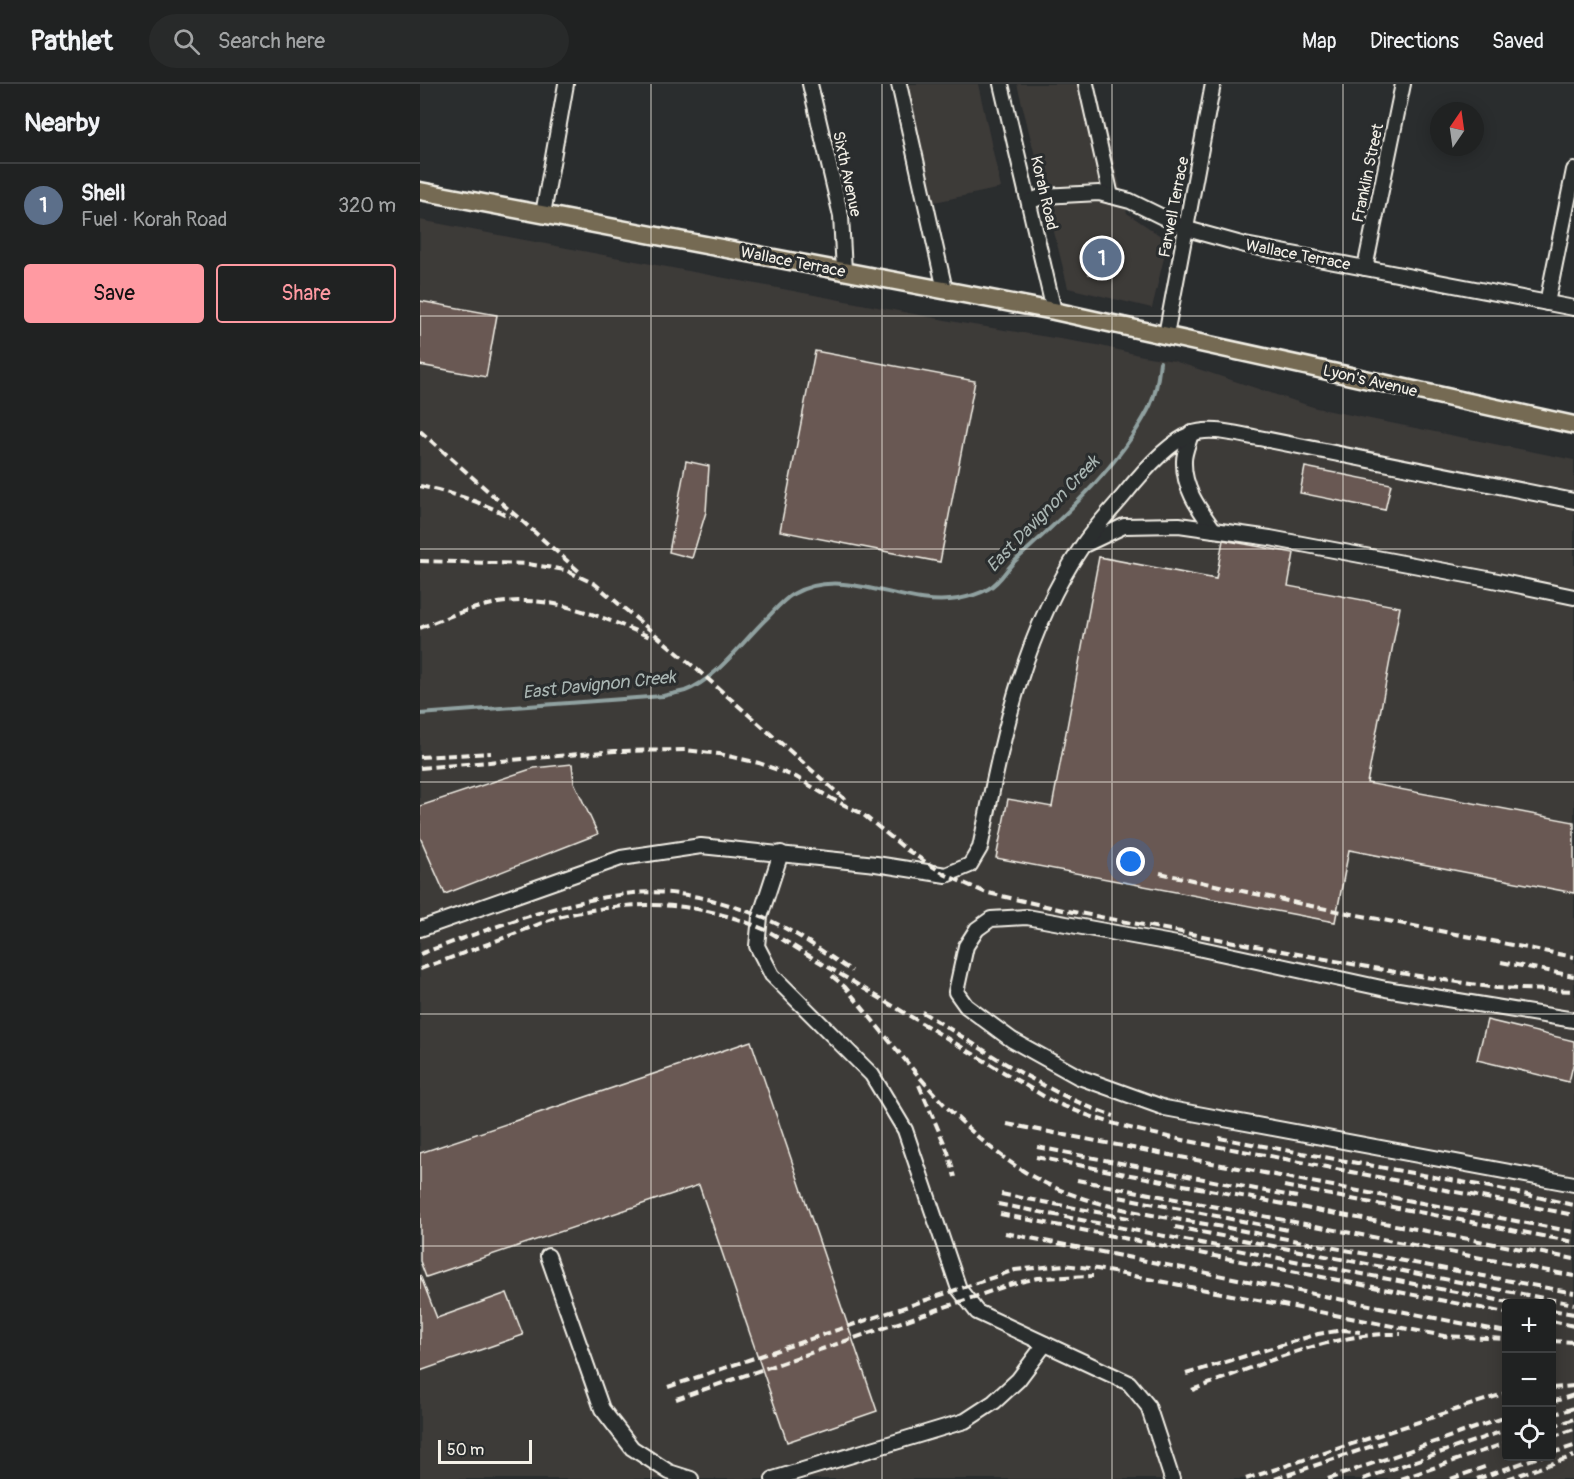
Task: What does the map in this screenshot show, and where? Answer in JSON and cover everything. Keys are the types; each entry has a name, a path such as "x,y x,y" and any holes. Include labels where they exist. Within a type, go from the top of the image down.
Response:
{"main road":[{"name":"Wallace Terrace","path":"420,191 1054,310 1166,335"},
{"name":"Lyon's Avenue","path":"1166,335 1574,425"}],"street":[{"path":"543,214 566,84"},
{"name":"Sixth Avenue","path":"810,84 841,216 843,271"},
{"path":"899,84 945,290"},
{"name":"Korah Road","path":"1001,84 1054,310"},
{"path":"1086,84 1111,196"},
{"name":"Farwell Terrace","path":"1166,335 1213,84"},
{"name":"Franklin Street","path":"1365,268 1403,84"},
{"path":"1547,303 1574,170"},
{"name":"Wallace Terrace","path":"1029,202 1043,196 1099,193 1130,201 1187,229 1245,245 1574,308"},
{"path":"420,928 621,858 701,846 876,864 946,875 970,865 980,848 1008,717 1025,660 1054,593 1082,546 1139,477 1164,451 1191,433 1210,431 1259,438 1574,501"},
{"path":"1191,433 1184,460 1186,481 1194,503 1214,530"},
{"path":"1082,546 1124,526 1179,525 1282,540 1574,597"},
{"path":"781,853 758,927 757,946 772,975 872,1075 905,1131 959,1289 977,1312 1129,1383 1148,1406 1172,1479"},
{"path":"1574,1020 1386,989 1188,946 1027,917 991,919 977,929 966,946 956,992 966,1006 1011,1040 1079,1077 1165,1108 1574,1184"},
{"path":"548,1256 602,1409 632,1448 669,1472 691,1479"},
{"path":"773,1479 965,1421 994,1402 1018,1380 1045,1344"}],"shaded area":[{"path":"900,84 978,84 1001,188 930,203"},
{"path":"1017,84 1095,84 1127,213 1168,241 1152,308 1068,288"},
{"path":"420,220 961,323 1097,345 1174,361 1316,408 1574,460 1574,1479 420,1479"}],"building":[{"path":"1096,238 1114,241 1107,277 1089,274"},
{"path":"420,301 497,315 486,377 420,365"},
{"path":"815,351 975,381 940,562 780,531"},
{"path":"686,461 709,466 706,512 692,558 669,552"},
{"path":"1305,467 1391,484 1385,510 1300,493"},
{"path":"1223,540 1294,553 1288,586 1400,607 1367,783 1574,822 1574,893 1349,850 1335,922 996,858 1008,799 1052,807 1099,557 1216,579"},
{"path":"572,764 574,782 598,834 445,894 420,837 420,806 534,768"},
{"path":"1487,1020 1574,1041 1574,1061 1569,1082 1477,1060"},
{"path":"751,1041 877,1411 787,1442 699,1185 426,1277 420,1261 420,1153"},
{"path":"420,1275 437,1318 507,1293 523,1335 420,1371"}],"waterway":[{"name":"East Davignon Creek","path":"420,714 663,696 685,691 696,686 718,669 786,599 813,586 854,585 937,600 958,599 985,591 993,586 1016,560 1071,509 1121,452 1151,404 1160,362"}],"railway":[{"path":"420,431 582,574"},
{"path":"420,486 466,498 510,517"},
{"path":"420,561 528,564 565,570 595,584 693,666 848,802"},
{"path":"420,628 483,606 522,601 571,608 620,624 650,637"},
{"path":"420,768 615,751 685,750 719,754 759,763 796,777 832,799 861,813 907,850 946,875 984,892 1063,910 1400,973 1496,988 1574,991"},
{"path":"420,757 491,753"},
{"path":"1160,873 1306,905 1574,957"},
{"path":"420,954 552,909 606,897 651,892 702,898 766,919 799,936 852,971"},
{"path":"420,969 551,919 589,910 641,905 691,908 717,913 768,931 1050,1100 1076,1111 1158,1135 1574,1215"},
{"path":"1501,962 1574,976"},
{"path":"832,976 845,987 928,1087 973,1133 1025,1172 1049,1185 1102,1204 1157,1216 1574,1293"},
{"path":"922,1012 1039,1083 1114,1116"},
{"path":"919,1085 948,1152 955,1177"},
{"path":"1007,1124 1574,1232"},
{"path":"1219,1138 1495,1188 1574,1205"},
{"path":"1037,1147 1297,1197"},
{"path":"1036,1157 1574,1259"},
{"path":"1077,1180 1574,1276"},
{"path":"1284,1186 1574,1242"},
{"path":"1001,1194 1134,1219"},
{"path":"1119,1197 1288,1230"},
{"path":"998,1204 1502,1301"},
{"path":"1000,1214 1502,1312"},
{"path":"1175,1227 1574,1304"},
{"path":"1005,1233 1502,1331"},
{"path":"668,1387 1015,1270 1064,1265 1097,1269 1444,1336 1502,1339"},
{"path":"676,1399 1012,1284 1038,1278 1093,1276"},
{"path":"1556,1311 1574,1314"},
{"path":"1556,1322 1574,1326"},
{"path":"1186,1374 1318,1334 1344,1330 1360,1332"},
{"path":"1192,1390 1269,1361 1321,1345 1374,1335 1401,1334"},
{"path":"1556,1341 1574,1342"},
{"path":"1556,1388 1574,1386"},
{"path":"1246,1479 1502,1394"},
{"path":"1556,1401 1574,1395"},
{"path":"1556,1414 1574,1408"},
{"path":"1328,1479 1502,1418"},
{"path":"1556,1426 1574,1419"},
{"path":"1556,1436 1574,1429"},
{"path":"1363,1479 1502,1431"},
{"path":"1275,1479 1390,1440"},
{"path":"1401,1479 1502,1444"},
{"path":"1556,1452 1574,1446"},
{"path":"1507,1479 1574,1456"},
{"path":"1477,1479 1528,1461"},
{"path":"1451,1479 1487,1466"}],"place":[{"name":"Shell","path":"1102,258"}]}
